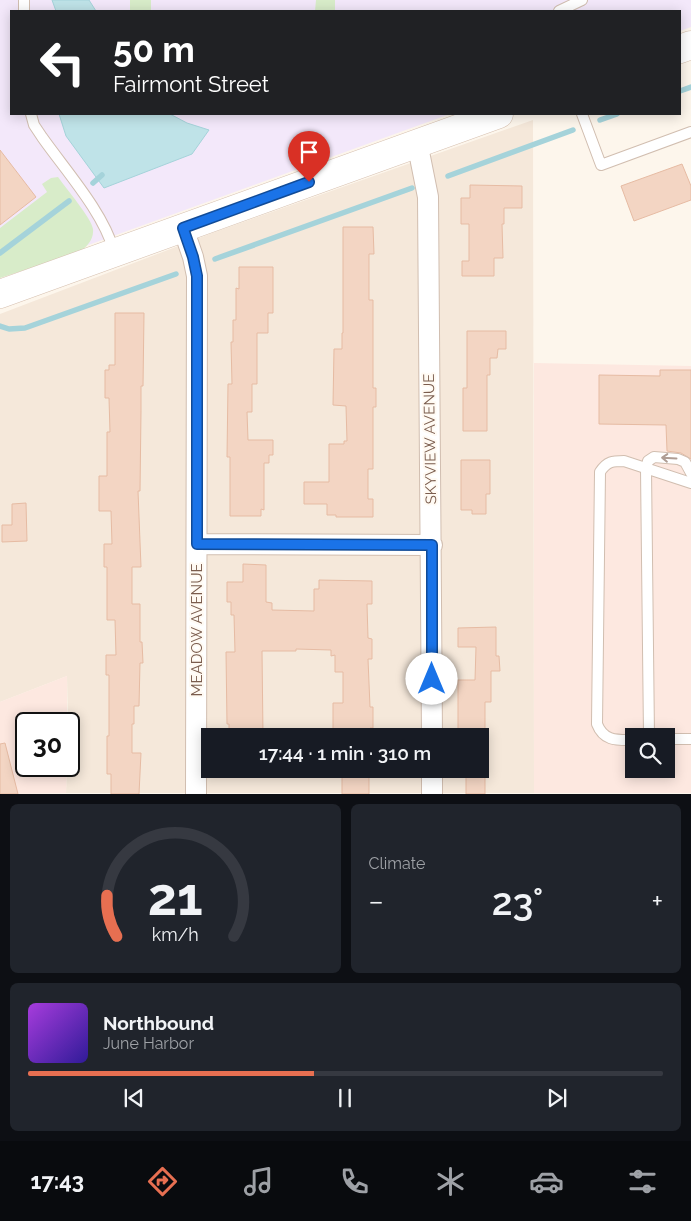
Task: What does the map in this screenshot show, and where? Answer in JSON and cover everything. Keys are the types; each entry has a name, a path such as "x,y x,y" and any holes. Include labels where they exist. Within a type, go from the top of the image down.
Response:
{"main road":[{"path":"0,294 496,115"}],"street":[{"name":"SKYVIEW AVENUE","path":"417,142 428,197 432,728"},
{"name":"MEADOW AVENUE","path":"183,228 197,276 196,794"},
{"path":"197,544 432,545"},
{"path":"432,778 432,794"}],"lane":[{"path":"561,10 582,0"},
{"path":"32,115 34,124 42,137 101,219 114,253"},
{"path":"582,115 602,165 691,132"},
{"path":"649,728 646,469 648,461 654,457 678,459 685,462 691,473"},
{"path":"625,740 609,739 600,731 597,724 600,472 604,466 613,461 624,461 691,484"},
{"path":"675,739 691,739"}],"shaded area":[{"path":"0,0 691,0 691,27 681,31 681,10 10,10 10,115 447,115 0,277"},
{"path":"533,120 534,793 66,793 67,777 80,777 80,712 68,712 67,676 0,702 0,314 215,232"},
{"path":"534,363 691,366 691,793 534,793"},
{"path":"67,676 67,712 15,712 15,777 67,777 66,793 0,794 0,702"}],"green space":[{"path":"130,0 151,0 151,10 130,10"},
{"path":"316,0 335,0 335,10 315,10"},
{"path":"58,177 91,224 93,233 91,240 80,252 0,278 0,228 47,192 42,184 51,178"}],"water":[{"path":"52,0 89,0 95,10 56,10"},
{"path":"59,115 172,115 187,123 209,130 192,154 104,188 66,136"}],"building":[{"path":"0,150 36,197 0,225"},
{"path":"682,164 691,186 691,200 634,221 621,186"},
{"path":"470,185 522,186 522,208 504,208 504,224 502,224 503,258 494,258 494,276 462,276 462,261 469,261 469,224 461,224 461,198 470,198"},
{"path":"343,227 373,227 374,254 369,254 369,300 373,300 373,388 376,388 376,407 373,407 373,469 368,469 368,499 373,499 373,517 336,517 336,515 327,515 327,504 304,504 304,482 329,482 329,444 344,444 344,441 347,441 346,406 333,405 334,349 342,349 343,333"},
{"path":"239,267 273,267 273,313 268,313 268,333 257,333 257,384 252,384 252,412 247,412 248,440 273,440 273,455 269,455 269,463 264,463 264,510 261,509 261,516 230,516 230,457 227,457 228,384 232,384 231,342 233,342 233,320 236,320 236,288 239,289"},
{"path":"115,313 144,313 140,491 138,491 141,567 132,567 132,604 140,604 140,642 142,642 143,663 140,663 139,706 134,706 134,724 132,724 132,753 141,753 139,794 111,794 111,774 107,774 109,675 106,675 106,655 116,655 115,620 107,620 107,567 104,567 104,544 112,544 111,511 99,511 99,476 107,476 107,432 110,432 109,398 105,398 105,370 109,370 109,365 115,365"},
{"path":"467,331 506,331 506,349 498,349 497,358 490,358 490,375 487,375 487,431 463,431 463,388 467,388"},
{"path":"660,370 691,370 691,459 681,453 667,451 666,425 599,424 599,375 660,376"},
{"path":"461,460 490,460 490,494 486,494 486,514 472,514 472,510 461,510"},
{"path":"26,503 27,541 2,542 2,525 12,525 12,504"},
{"path":"243,564 266,565 266,602 272,603 272,610 314,611 314,589 319,589 319,580 372,581 372,604 367,604 368,638 372,639 372,659 368,659 370,707 373,707 373,728 333,728 333,703 343,703 343,672 335,672 335,655 331,656 331,650 296,649 296,651 262,651 263,728 229,728 229,724 227,724 226,652 235,652 234,615 231,615 231,602 227,602 227,582 243,582"},
{"path":"496,627 496,656 499,656 500,671 491,671 491,702 485,702 485,728 458,728 458,680 475,680 476,647 458,647 458,628"},
{"path":"5,743 18,794 0,794 0,744"},
{"path":"342,778 369,778 369,794 342,794"},
{"path":"466,778 485,778 485,794 466,794"}],"waterway":[{"path":"681,91 691,87"},
{"path":"600,120 614,115"},
{"path":"448,176 573,130"},
{"path":"93,183 102,175"},
{"path":"215,259 412,188"},
{"path":"0,253 69,201"},
{"path":"0,326 9,329 25,328 176,274"}],"route":[{"path":"309,182 183,228 197,276 197,544 432,545 432,679"}]}
